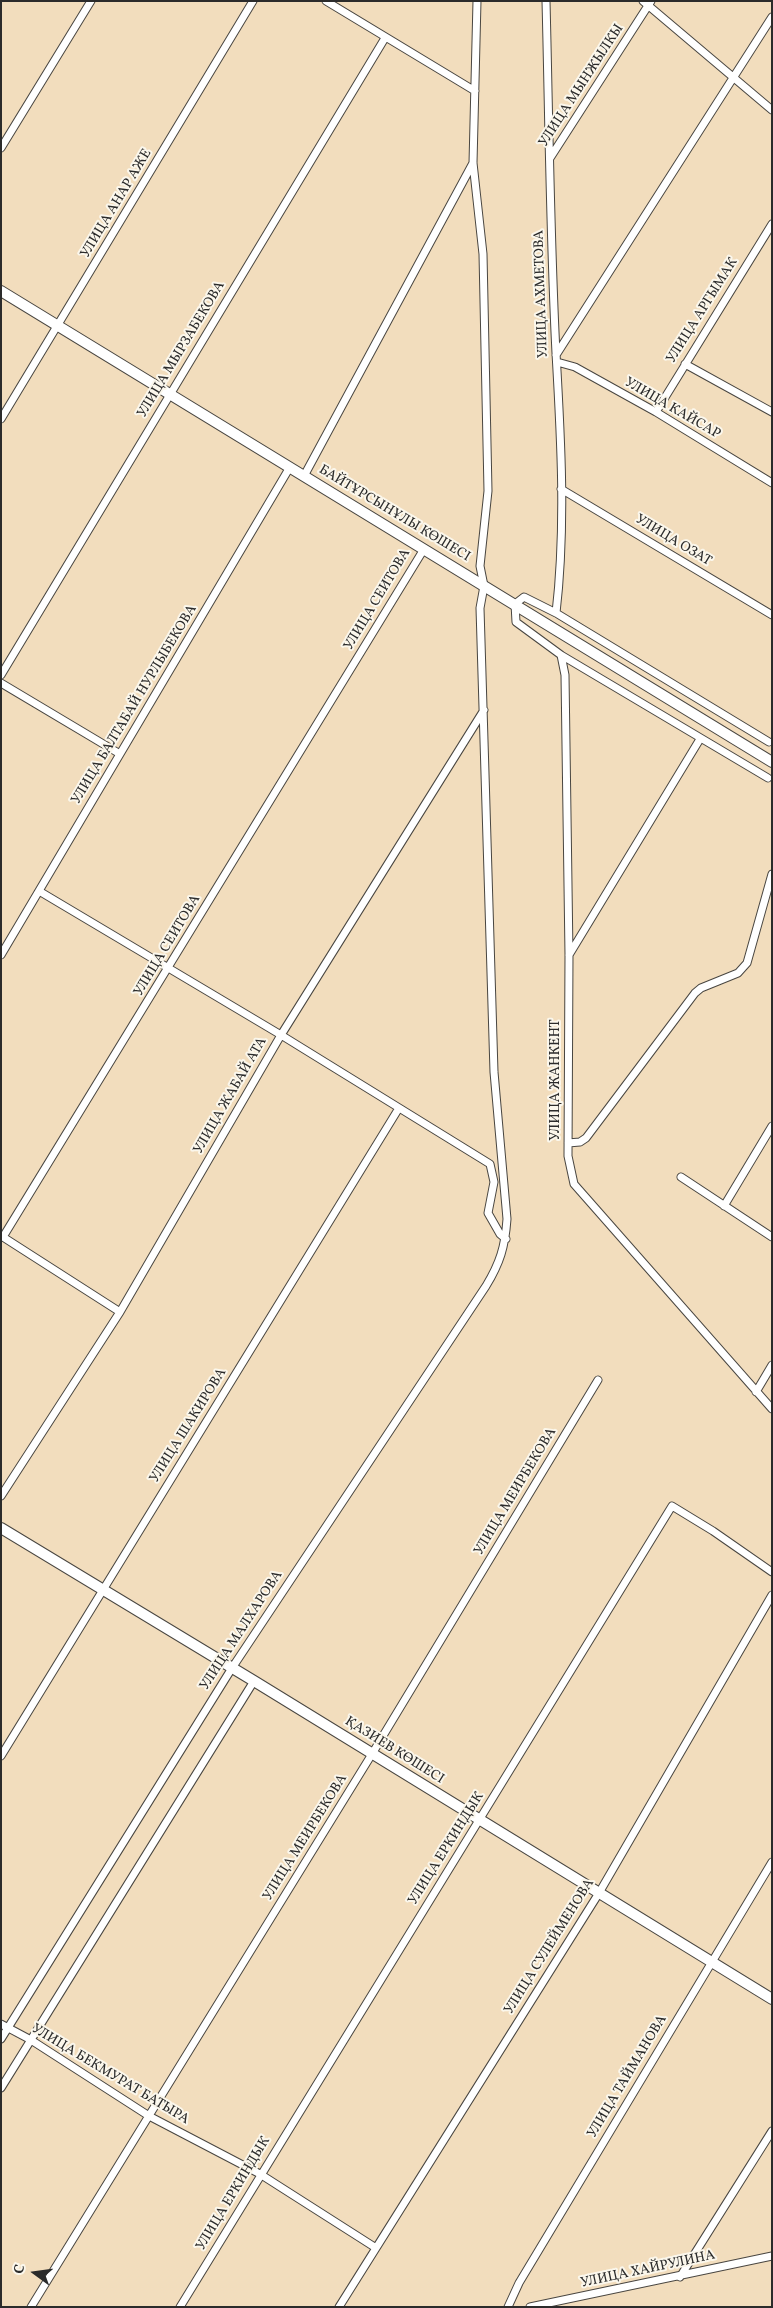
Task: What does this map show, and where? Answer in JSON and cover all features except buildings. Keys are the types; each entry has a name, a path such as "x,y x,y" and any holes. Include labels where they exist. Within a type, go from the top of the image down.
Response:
{"main road":[{"name":"БАЙТҰРСЫНҰЛЫ КӨШЕСІ","path":"1,291 772,762"},
{"name":"ҚАЗИЕВ КӨШЕСІ","path":"1,1528 772,1999"}],"street":[{"path":"1,148 91,1"},
{"name":"УЛИЦА АНАР АЖЕ","path":"1,419 254,1"},
{"path":"326,1 475,91"},
{"name":"УЛИЦА МАЛХАРОВА","path":"1,2039 5,2026 232,1668 486,1286 499,1265 506,1239 507,1219 494,1072 480,608 484,586 480,566 488,491 483,254 473,163 477,1"},
{"name":"УЛИЦА АХМЕТОВА","path":"546,1 549,159 561,489 559,587 556,613"},
{"path":"648,3 772,110"},
{"name":"УЛИЦА МЫНЖЫЛКЫ","path":"549,159 648,3"},
{"path":"556,359 772,17"},
{"name":"УЛИЦА МЫРЗАБЕКОВА","path":"1,675 385,38"},
{"path":"304,476 473,163"},
{"name":"УЛИЦА АРГЫМАК","path":"656,412 772,224"},
{"name":"УЛИЦА КАЙСАР","path":"556,359 656,412 772,483"},
{"path":"685,364 772,412"},
{"name":"УЛИЦА БАЛТАБАЙ НУРЛЫБЕКОВА","path":"1,955 290,467"},
{"name":"УЛИЦА ОЗАТ","path":"561,489 772,615"},
{"name":"УЛИЦА СЕИТОВА","path":"120,1312 3,1237 169,969 424,549"},
{"path":"768,778 561,655 516,622 514,604 524,597 556,613 769,742"},
{"name":"УЛИЦА ЖАНКЕНТ","path":"561,655 564,675 569,955 568,1143 570,1171 574,1184 772,1409"},
{"path":"1,683 120,754"},
{"name":"УЛИЦА ЖАБАЙ АТА","path":"1,1496 120,1312 281,1035 484,710"},
{"path":"569,955 700,739"},
{"path":"568,1143 580,1142 586,1138 701,988 743,969 750,955 772,874"},
{"path":"39,891 281,1035 490,1164 494,1182 488,1213 493,1224 506,1239"},
{"name":"УЛИЦА ШАКИРОВА","path":"1,1756 399,1108"},
{"path":"724,1206 772,1126"},
{"path":"682,1177 772,1237"},
{"path":"756,1392 772,1365"},
{"name":"УЛИЦА МЕИРБЕКОВА","path":"31,2307 372,1754 598,1380"},
{"name":"УЛИЦА ЕРКИНДЫК","path":"180,2307 672,1506 713,1530 772,1572"},
{"name":"УЛИЦА СУЛЕЙМЕНОВА","path":"339,2307 599,1893 772,1595"},
{"path":"1,2088 254,1681"},
{"name":"УЛИЦА ТАЙМАНОВА","path":"508,2307 524,2275 772,1862"},
{"name":"УЛИЦА БЕКМУРАТ БАТЫРА","path":"5,2026 149,2116 260,2174 376,2248"},
{"path":"680,2277 772,2131"},
{"name":"УЛИЦА ХАЙРУЛИНА","path":"530,2307 680,2277 772,2256"}]}
